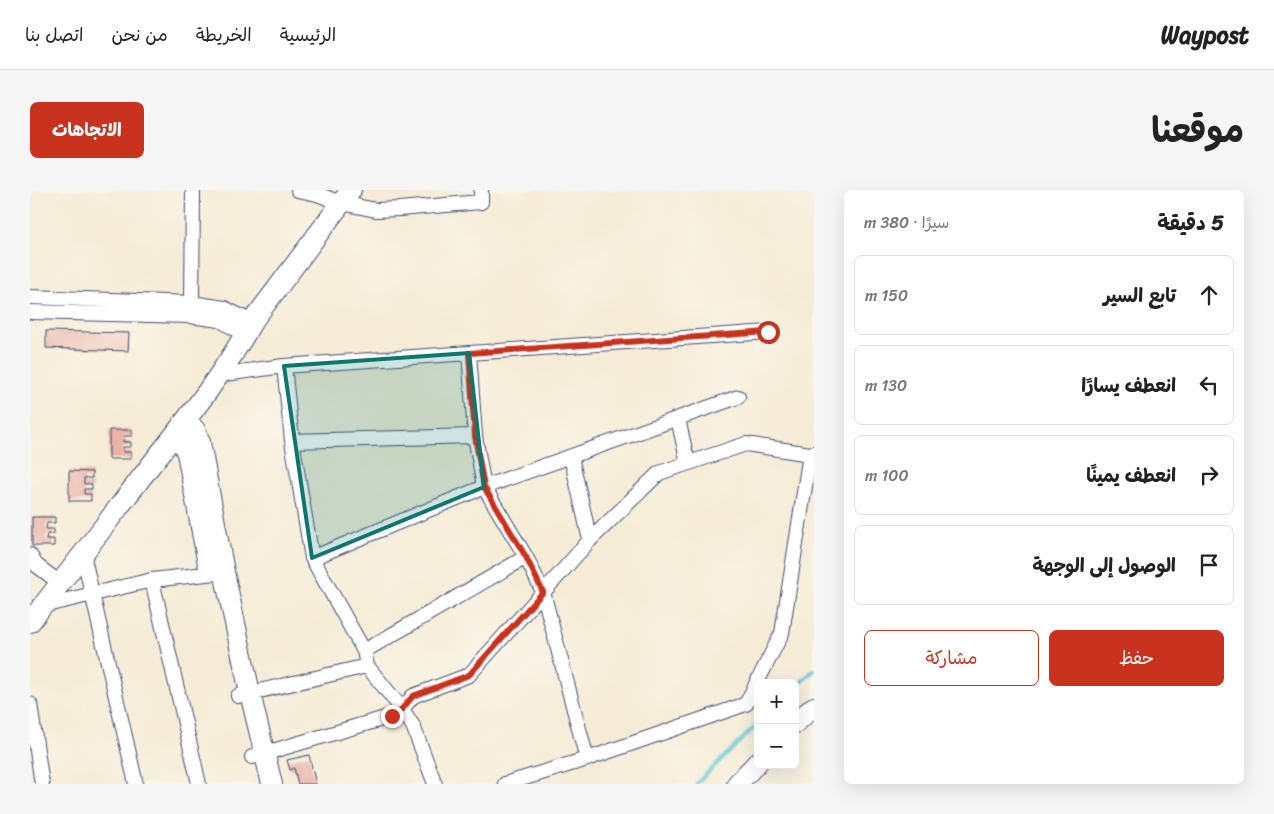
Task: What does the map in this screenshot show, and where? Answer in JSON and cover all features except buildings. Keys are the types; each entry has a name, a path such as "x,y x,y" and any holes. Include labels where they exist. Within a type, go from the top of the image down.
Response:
{"street":[{"path":"191,309 193,190"},
{"path":"298,190 346,197 376,210 481,202 481,190"},
{"path":"36,614 181,427 218,376 249,328 346,197"},
{"path":"191,309 30,313 30,297 191,309 249,328"},
{"path":"218,376 284,366 768,332"},
{"path":"469,353 475,436 484,487 526,557 543,592 587,758"},
{"path":"284,366 292,442 312,558 364,651 367,666 402,709 413,726 435,784"},
{"path":"312,558 484,487 738,398"},
{"path":"678,419 688,463"},
{"path":"181,427 195,430 200,442 217,573 258,755 272,784"},
{"path":"292,442 475,436"},
{"path":"258,755 392,716 402,709 413,696 469,675 590,540 660,473 746,444 812,453 782,633 746,704 504,784"},
{"path":"571,457 590,540"},
{"path":"83,554 136,784"},
{"path":"30,555 36,565 60,583"},
{"path":"364,651 526,557"},
{"path":"36,614 91,595 152,580 217,573"},
{"path":"152,580 199,784"},
{"path":"244,694 367,666"},
{"path":"30,704 42,784"},
{"path":"799,719 814,706"},
{"path":"258,755 258,784"},
{"path":"737,784 754,766"}],"highlighted area":[{"path":"469,353 484,487 312,558 284,366"}],"waterway":[{"path":"799,684 814,670"},
{"path":"696,784 754,728"}],"route":[{"path":"392,716 402,709 413,696 469,675 543,592 526,557 484,487 475,436 469,353 768,332"}]}
